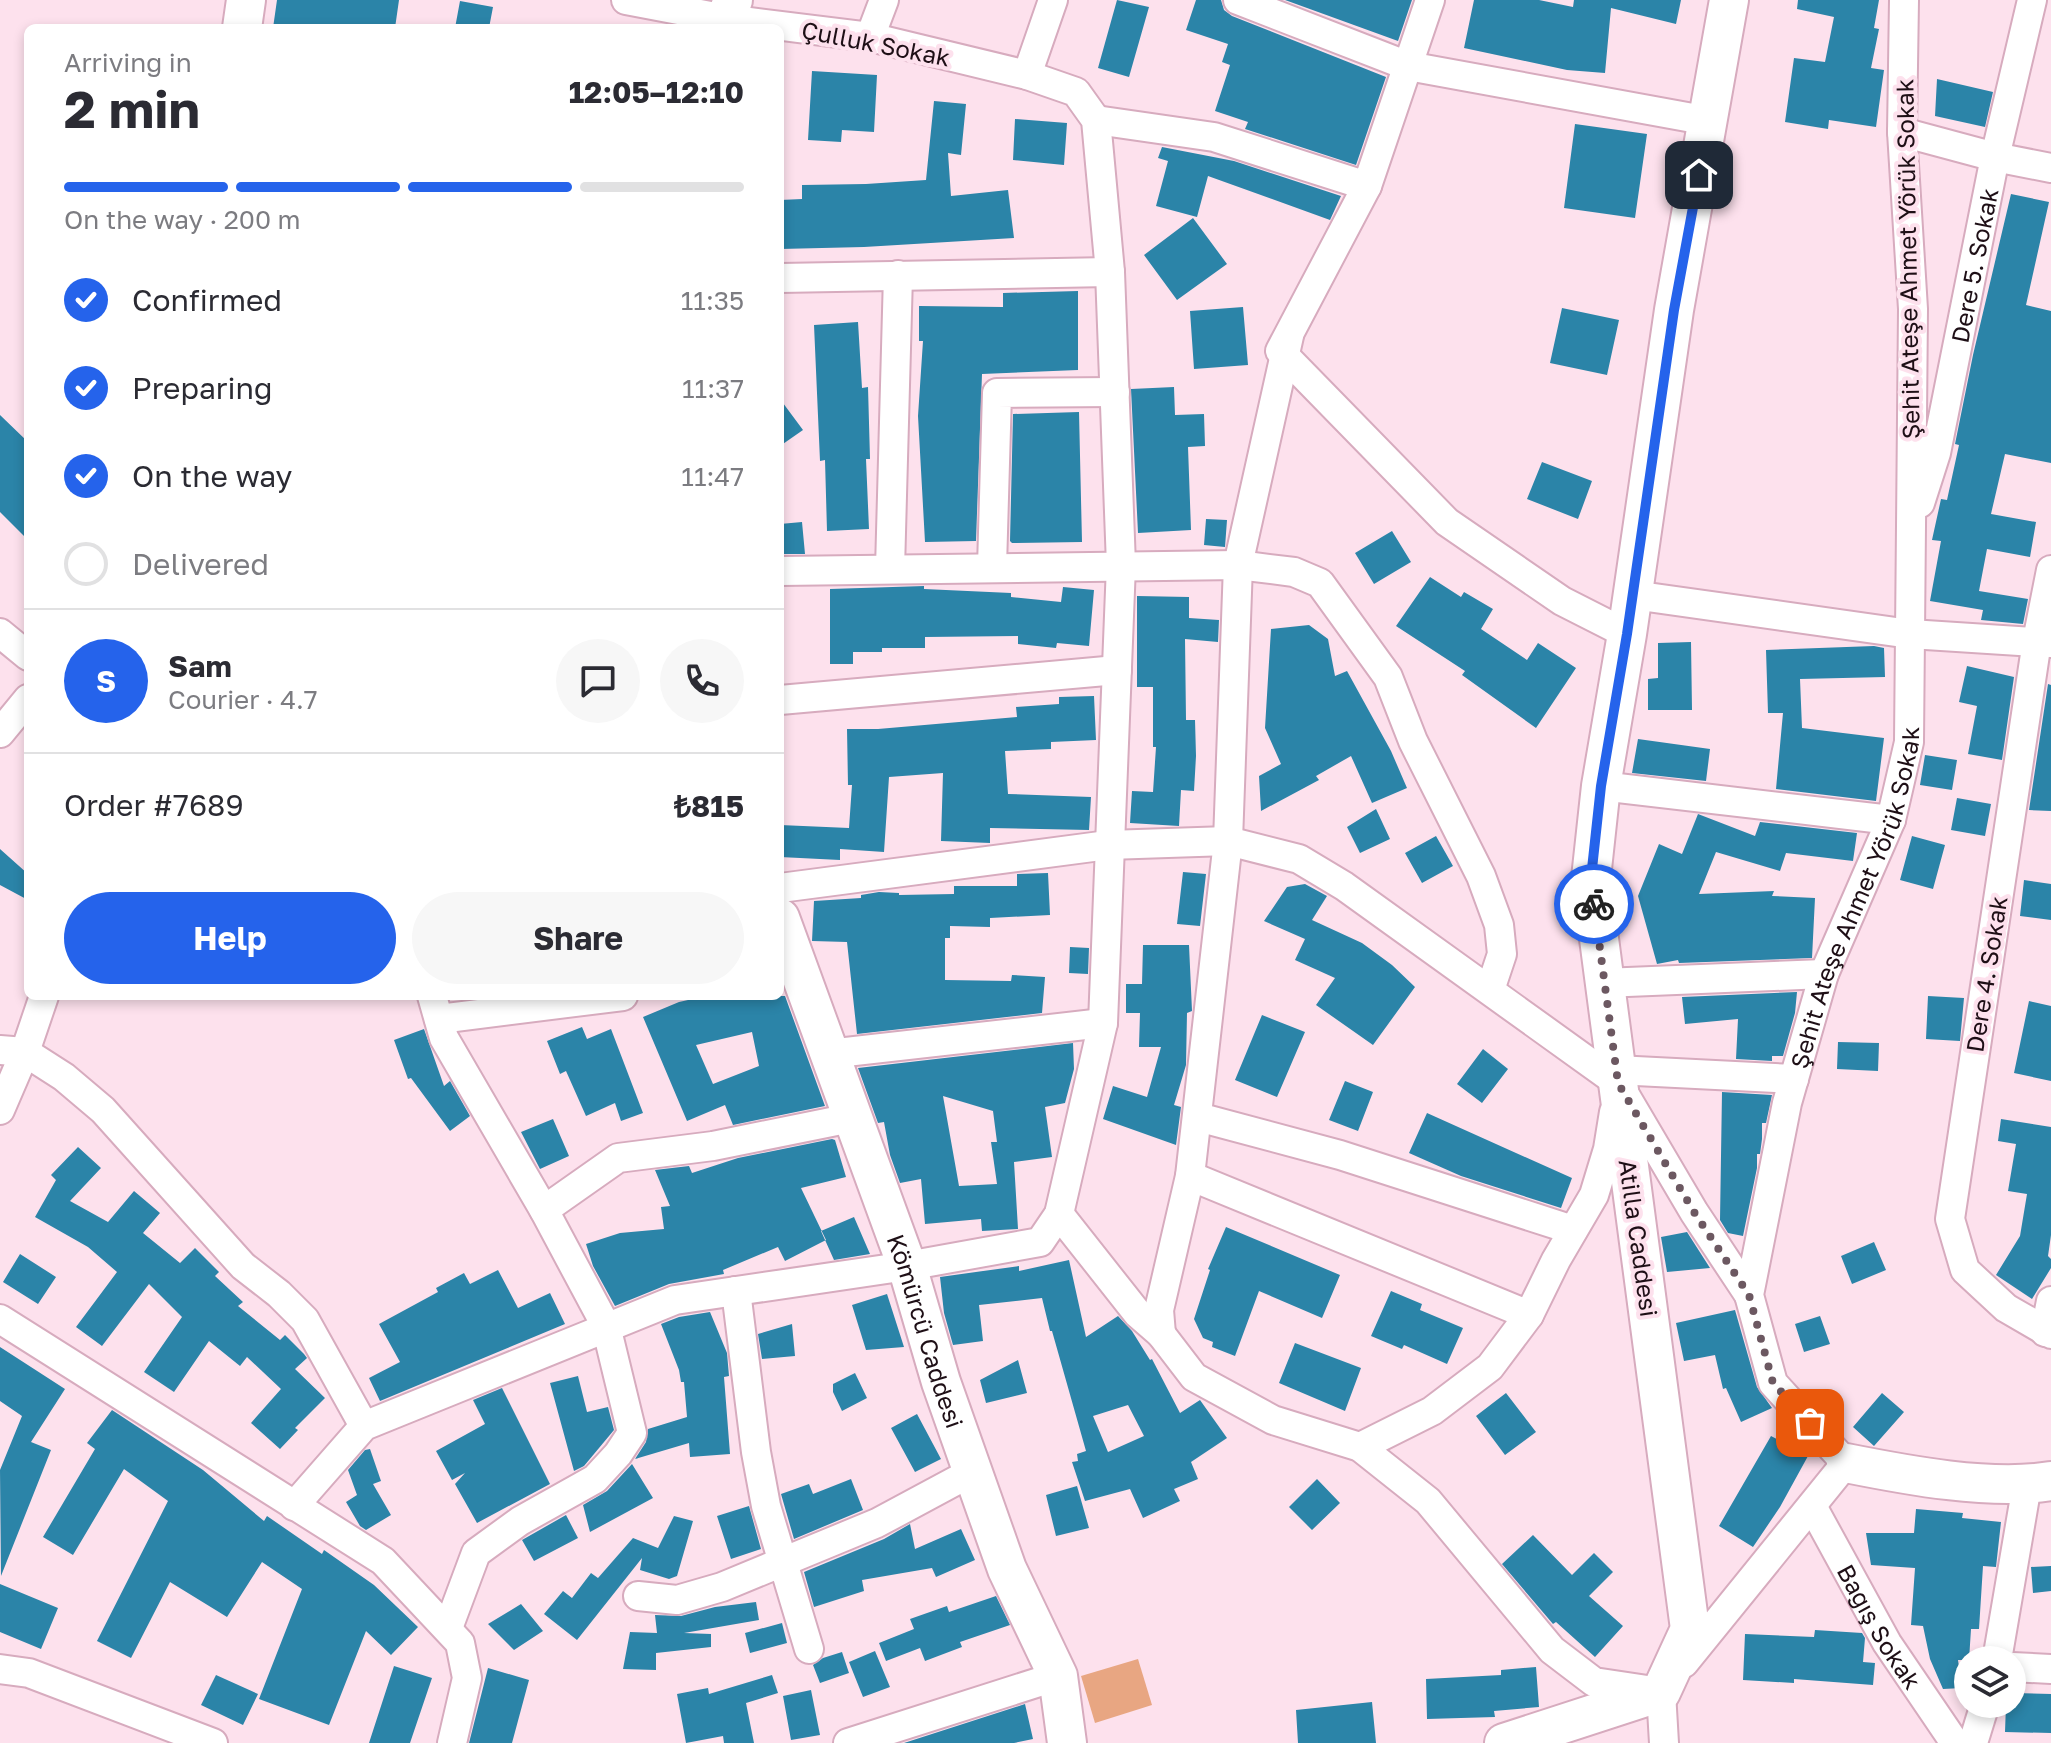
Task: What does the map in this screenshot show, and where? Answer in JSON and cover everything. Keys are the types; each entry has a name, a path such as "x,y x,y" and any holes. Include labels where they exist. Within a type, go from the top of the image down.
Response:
{"street":[{"path":"243,24 246,0"},
{"name":"Çulluk Sokak","path":"626,0 781,24"},
{"path":"870,37 884,0"},
{"path":"1027,75 1053,0"},
{"path":"1238,0 1408,66 1709,121"},
{"path":"1161,1334 1159,1310 1190,1176 1228,841 1238,565 1286,346 1367,186 1430,0"},
{"name":"Atilla Caddesi","path":"1661,1692 1690,1629 1591,878 1601,786 1633,595 1674,310 1729,0"},
{"name":"Şehit Ateşe Ahmet Yörük Sokak","path":"1846,1463 1773,1383 1749,1295 1794,1079 1824,974 1891,820 1909,742 1913,309 1902,132 1904,0"},
{"name":"Dere 5. Sokak","path":"1911,530 1936,453 1995,157 2032,0"},
{"name":"Çulluk Sokak","path":"784,24 870,37 1027,75 1076,92 1096,120"},
{"path":"294,1506 364,1426 675,1300 907,1266 1040,1242 1059,1214 1103,1023 1121,565 1110,272 1096,120 1214,137 1367,186"},
{"path":"1902,132 1995,157 2051,168"},
{"path":"784,278 1110,272"},
{"path":"890,569 898,275"},
{"path":"1286,346 1447,522 1562,601 1627,634"},
{"path":"992,567 997,393 1115,392"},
{"path":"784,571 1238,565 1294,572 1320,583 1388,677 1413,741 1481,876 1499,925 1502,954 1490,990"},
{"name":"Dere 4. Sokak","path":"2048,1333 2006,1308 1965,1270 1950,1219 2044,642 2051,570"},
{"path":"1633,595 1910,634 2044,642"},
{"path":"0,633 24,653"},
{"path":"784,700 1117,670"},
{"path":"0,733 24,704"},
{"path":"1601,786 1891,820"},
{"path":"784,887 1108,845 1228,841 1299,859 1344,886 1617,1076 1694,1212 1749,1295"},
{"name":"Kömürcü Caddesi","path":"784,941 790,976 828,1054 907,1266 941,1382 1007,1569 1058,1676 1067,1743"},
{"path":"1603,983 1824,974"},
{"path":"0,1110 13,1051 42,1000"},
{"path":"448,1628 476,1553 520,1521 595,1479 632,1433 606,1326 544,1210 444,1038 436,1007 555,1000"},
{"path":"828,1054 1103,1023"},
{"path":"13,1051 64,1077 103,1110 243,1266 279,1294 305,1320 364,1426"},
{"path":"1617,1076 1794,1079"},
{"path":"1360,1447 1432,1411 1490,1367 1529,1315 1594,1195 1608,1149 1617,1076"},
{"path":"1198,1117 1340,1155 1573,1230"},
{"path":"544,1210 618,1158 713,1146 851,1118"},
{"path":"1190,1176 1529,1315"},
{"path":"1059,1214 1138,1314 1161,1334 1194,1377 1273,1420 1360,1447 1428,1501 1552,1650 1594,1682 1661,1692"},
{"path":"736,1291 766,1506 809,1649"},
{"path":"2048,1333 2051,1301"},
{"path":"0,1319 383,1561 460,1643 467,1678 452,1743"},
{"path":"1504,1743 1661,1692 1846,1463 1915,1476 2039,1483 2000,1646"},
{"path":"638,1596 677,1600 722,1587 877,1523 972,1472"},
{"name":"Bağış Sokak","path":"1812,1506 1887,1643 1955,1743"},
{"path":"2026,1668 2051,1669"},
{"path":"0,1669 29,1673 213,1743"},
{"path":"848,1743 1058,1676"},
{"path":"1661,1692 1664,1743"},
{"path":"1973,1743 1981,1718"}],"shaded area":[{"path":"1138,1659 1152,1705 1095,1723 1081,1676"}],"building":[{"path":"277,0 399,0 396,24 274,24"},
{"path":"1117,0 1149,7 1129,77 1098,68"},
{"path":"1196,0 1221,0 1224,10 1232,16 1386,77 1356,165 1245,129 1248,122 1215,111 1230,65 1222,62 1228,44 1186,30"},
{"path":"1285,0 1412,0 1398,41"},
{"path":"1474,0 1539,0 1573,7 1574,0 1681,0 1676,24 1611,8 1605,73 1567,70 1464,48"},
{"path":"1798,0 1879,0 1874,28 1879,29 1871,68 1884,70 1876,127 1829,120 1828,129 1785,122 1794,58 1825,62 1834,17 1797,9"},
{"path":"460,1 493,7 490,24 456,24"},
{"path":"812,71 877,75 874,132 842,130 841,142 808,140"},
{"path":"1937,79 1993,92 1985,127 1935,116"},
{"path":"934,101 966,104 961,155 948,153 951,196 1008,190 1014,238 784,249 784,200 802,199 802,185 926,180"},
{"path":"1015,119 1067,123 1064,165 1013,160"},
{"path":"1575,124 1647,134 1635,218 1564,208"},
{"path":"1162,147 1234,161 1341,196 1330,220 1208,176 1197,217 1156,206 1168,161 1158,158"},
{"path":"2011,194 2049,202 2026,305 2051,311 2051,463 2005,454 1991,514 2036,522 2030,557 1987,549 1979,591 2028,599 2023,624 1981,620 1983,610 1930,601 1941,541 1932,540 1941,499 1947,500 1973,355"},
{"path":"1193,218 1227,264 1177,300 1144,255"},
{"path":"1078,291 1078,370 982,374 976,541 925,542 918,416 923,341 919,341 919,306 1003,307 1003,293"},
{"path":"1243,307 1248,365 1194,369 1190,311"},
{"path":"1562,308 1619,320 1607,375 1550,363"},
{"path":"858,322 862,388 868,387 870,459 866,459 869,529 827,531 825,460 820,461 814,325"},
{"path":"1174,387 1175,415 1204,414 1205,446 1188,447 1191,530 1138,533 1131,389"},
{"path":"784,404 803,430 784,443"},
{"path":"1079,412 1082,542 1012,543 1013,414"},
{"path":"0,415 24,438 24,536 0,512"},
{"path":"1542,462 1592,481 1578,519 1527,499"},
{"path":"1206,519 1227,520 1225,547 1204,545"},
{"path":"802,522 805,554 784,554 784,524"},
{"path":"1392,531 1411,562 1374,584 1355,553"},
{"path":"1430,577 1461,597 1464,592 1493,609 1481,629 1527,660 1538,643 1576,668 1536,728 1462,675 1465,671 1396,626"},
{"path":"924,586 924,589 1011,593 1011,597 1061,602 1063,587 1094,590 1089,646 1057,643 1056,648 1018,644 1018,636 925,637 925,648 853,652 853,664 830,664 830,589"},
{"path":"1137,596 1189,597 1189,618 1219,620 1218,642 1185,639 1186,720 1195,720 1196,756 1194,791 1181,790 1179,826 1130,823 1132,791 1153,792 1156,747 1153,747 1153,687 1137,687"},
{"path":"1309,625 1328,639 1335,676 1347,671 1391,751 1407,788 1372,803 1351,756 1316,776 1319,780 1261,811 1259,776 1281,764 1265,728 1271,629"},
{"path":"1691,642 1692,710 1648,710 1648,679 1658,678 1658,643"},
{"path":"1884,648 1885,677 1800,679 1802,728 1884,738 1876,801 1776,789 1783,713 1768,713 1766,650"},
{"path":"1967,666 2014,677 2002,760 1968,754 1977,706 1959,702"},
{"path":"2048,684 2051,685 2051,811 2029,810"},
{"path":"1094,696 1096,740 1051,742 1051,749 1005,751 1008,794 1091,797 1089,830 990,828 990,843 941,841 943,773 889,777 884,852 840,849 840,860 784,857 784,825 849,828 852,785 848,785 847,729 1017,717 1016,707 1059,704 1059,697"},
{"path":"1638,739 1710,749 1706,781 1632,773"},
{"path":"1925,755 1957,760 1952,790 1920,785"},
{"path":"1957,798 1991,804 1985,836 1951,830"},
{"path":"1376,809 1390,839 1360,853 1347,827"},
{"path":"1698,814 1755,836 1760,822 1857,833 1853,861 1786,853 1780,871 1716,852 1699,894 1774,891 1772,896 1815,898 1812,958 1679,963 1678,960 1657,964 1638,896 1659,844 1682,854"},
{"path":"1436,836 1453,866 1422,883 1405,853"},
{"path":"1912,836 1945,845 1933,889 1900,880"},
{"path":"0,849 24,870 24,898 0,885"},
{"path":"1183,872 1206,874 1200,926 1177,924"},
{"path":"1048,873 1050,915 990,918 990,927 950,926 950,938 945,938 945,980 1011,981 1012,975 1045,977 1042,1013 857,1034 847,942 812,941 814,901 861,898 861,895 879,892 899,895 954,894 954,886 1017,886 1017,874"},
{"path":"2024,880 2051,884 2051,920 2020,916"},
{"path":"1305,884 1327,896 1312,920 1362,943 1415,987 1373,1045 1316,1005 1335,978 1295,960 1305,939 1264,921 1287,887"},
{"path":"1143,945 1189,945 1192,1011 1187,1013 1186,1065 1174,1105 1181,1107 1176,1145 1103,1119 1113,1086 1147,1097 1161,1047 1139,1047 1140,1013 1126,1013 1126,984 1142,984"},
{"path":"1070,947 1089,948 1088,974 1069,973"},
{"path":"1797,992 1795,1013 1783,1056 1772,1056 1772,1061 1736,1059 1738,1019 1685,1024 1682,997"},
{"path":"785,996 825,1106 733,1125 725,1105 687,1121 643,1017 688,1000 784,1000","holes":["752,1032 759,1066 713,1084 696,1045"]},
{"path":"1928,996 1964,998 1960,1041 1926,1039"},
{"path":"2029,1001 2051,1006 2051,1081 2014,1073"},
{"path":"1262,1015 1305,1032 1277,1097 1235,1080"},
{"path":"582,1027 587,1039 611,1029 643,1113 621,1121 615,1103 586,1116 566,1071 560,1074 547,1041"},
{"path":"424,1029 444,1086 450,1081 470,1116 450,1131 411,1078 408,1079 394,1040"},
{"path":"1838,1042 1879,1043 1878,1071 1837,1069"},
{"path":"1073,1043 1074,1069 1065,1103 1045,1107 1052,1157 1014,1162 1018,1229 982,1231 981,1219 925,1224 921,1179 900,1183 890,1155 884,1122 878,1123 858,1068","holes":["943,1096 993,1111 997,1142 991,1142 997,1184 959,1186"]},
{"path":"1483,1049 1508,1069 1482,1103 1457,1084"},
{"path":"1345,1081 1373,1092 1358,1131 1329,1120"},
{"path":"1722,1092 1772,1095 1766,1123 1762,1123 1760,1154 1757,1154 1743,1236 1728,1233 1720,1220"},
{"path":"1427,1113 1572,1178 1561,1208 1461,1176 1409,1153"},
{"path":"553,1119 569,1156 540,1169 521,1132"},
{"path":"2001,1119 2051,1127 2051,1235 2048,1256 2051,1268 2032,1299 1996,1275 2020,1236 2027,1194 2008,1191 2016,1144 1998,1141"},
{"path":"835,1140 846,1177 801,1188 826,1240 785,1261 778,1247 723,1270 724,1274 669,1284 615,1306 593,1266 586,1244 620,1233 664,1229 661,1207 670,1206 655,1170 689,1166 692,1173 738,1158"},
{"path":"78,1147 101,1168 70,1201 108,1222 134,1191 160,1213 143,1233 180,1263 195,1248 219,1272 215,1276 243,1302 238,1306 280,1340 285,1335 307,1358 295,1369 325,1398 295,1428 298,1430 280,1449 251,1423 281,1389 247,1357 240,1366 209,1341 174,1392 144,1372 182,1317 149,1284 102,1346 76,1327 117,1272 88,1247 35,1217 56,1180 51,1175"},
{"path":"854,1217 870,1254 834,1260 821,1231"},
{"path":"1226,1227 1340,1275 1322,1318 1259,1291 1235,1356 1212,1347 1213,1342 1203,1338 1194,1319 1208,1269"},
{"path":"1687,1232 1710,1268 1667,1272 1661,1237"},
{"path":"1874,1242 1886,1270 1852,1284 1841,1256"},
{"path":"20,1254 56,1277 38,1304 3,1282"},
{"path":"1069,1260 1086,1337 1118,1316 1152,1359 1180,1413 1200,1400 1227,1438 1191,1462 1198,1479 1174,1489 1180,1501 1143,1518 1130,1489 1085,1501 1072,1462 1078,1461 1077,1454 1086,1451 1042,1298 979,1305 983,1341 953,1345 944,1313 940,1277 1019,1266 1019,1271","holes":["1128,1405 1144,1436 1108,1452 1093,1416"]},
{"path":"498,1270 518,1308 550,1293 565,1324 380,1401 369,1378 400,1362 379,1324 438,1292 436,1288 464,1273 470,1284"},
{"path":"1391,1291 1422,1304 1420,1310 1463,1328 1447,1364 1404,1345 1402,1349 1371,1336"},
{"path":"887,1294 904,1347 866,1350 852,1305"},
{"path":"1735,1310 1757,1387 1772,1408 1741,1422 1726,1388 1723,1389 1715,1355 1684,1361 1676,1323"},
{"path":"710,1312 727,1353 729,1376 724,1377 730,1454 690,1457 689,1443 635,1459 646,1442 648,1429 687,1417 684,1382 681,1382 661,1324 679,1317"},
{"path":"1820,1316 1830,1344 1804,1352 1795,1324"},
{"path":"792,1324 795,1356 762,1359 758,1334"},
{"path":"1295,1343 1361,1368 1345,1411 1279,1383"},
{"path":"0,1347 65,1389 31,1442 51,1450 1,1576 0,1470 22,1416 0,1401"},
{"path":"1018,1360 1027,1393 986,1403 980,1380"},
{"path":"855,1373 867,1398 842,1411 833,1392 833,1384"},
{"path":"578,1376 587,1412 608,1407 614,1430 584,1466 574,1471 550,1383"},
{"path":"502,1388 550,1484 477,1523 455,1484 465,1473 452,1480 436,1451 485,1424 473,1400"},
{"path":"1506,1393 1536,1432 1505,1455 1476,1416"},
{"path":"1882,1393 1904,1412 1874,1446 1853,1427"},
{"path":"112,1410 203,1470 264,1521 267,1516 374,1585 418,1627 391,1655 366,1631 329,1725 259,1699 302,1589 262,1562 227,1617 170,1582 131,1658 97,1641 168,1501 124,1469 73,1555 43,1537 95,1449 87,1443"},
{"path":"917,1414 941,1459 915,1472 891,1428"},
{"path":"1771,1436 1808,1456 1780,1507 1753,1547 1719,1526"},
{"path":"370,1449 381,1481 373,1484 391,1515 366,1530 360,1526 346,1502 357,1495 348,1470 365,1450"},
{"path":"632,1464 653,1498 590,1532 583,1505 607,1491"},
{"path":"851,1479 863,1510 794,1539 781,1494 809,1484 813,1494"},
{"path":"1317,1479 1340,1503 1312,1530 1289,1507"},
{"path":"1077,1486 1089,1528 1056,1536 1046,1495"},
{"path":"749,1506 761,1549 731,1559 717,1516"},
{"path":"1916,1509 1963,1513 1962,1518 2001,1522 1996,1567 1983,1566 1979,1629 1971,1629 1970,1646 1954,1646 1954,1688 1943,1689 1930,1659 1923,1626 1911,1625 1915,1568 1871,1565 1866,1533 1914,1533"},
{"path":"566,1515 578,1538 534,1561 522,1540"},
{"path":"674,1516 693,1521 677,1576 669,1579 640,1570 642,1558 577,1640 544,1614 563,1591 572,1598 591,1573 598,1578 633,1538 658,1548"},
{"path":"910,1524 915,1549 961,1529 975,1560 936,1577 932,1568 862,1580 864,1591 814,1607 804,1572 884,1539"},
{"path":"1533,1535 1572,1575 1594,1553 1613,1572 1589,1596 1623,1626 1595,1657 1556,1622 1553,1624 1502,1564"},
{"path":"2051,1566 2051,1591 2033,1593 2031,1567"},
{"path":"0,1584 58,1608 41,1649 0,1632"},
{"path":"996,1596 1010,1625 960,1642 962,1647 925,1661 920,1648 886,1661 879,1643 914,1629 910,1619 947,1606 949,1612"},
{"path":"756,1602 759,1620 684,1633 711,1634 711,1647 656,1653 656,1670 623,1669 630,1632 657,1633 655,1615 681,1616 715,1607"},
{"path":"521,1604 543,1631 514,1650 488,1624"},
{"path":"782,1623 787,1643 750,1653 745,1633"},
{"path":"1815,1630 1862,1633 1865,1638 1863,1662 1875,1663 1873,1685 1794,1679 1794,1683 1743,1680 1745,1634 1814,1637"},
{"path":"875,1651 890,1687 863,1697 849,1662"},
{"path":"842,1652 849,1673 820,1683 813,1665"},
{"path":"394,1666 432,1678 410,1743 369,1743"},
{"path":"1536,1667 1539,1707 1494,1711 1495,1717 1427,1719 1426,1679 1501,1675 1501,1670"},
{"path":"488,1668 529,1680 512,1743 469,1743"},
{"path":"216,1675 258,1694 243,1725 201,1705"},
{"path":"772,1675 778,1693 746,1703 754,1743 724,1743 723,1736 686,1743 677,1694 708,1688 709,1694"},
{"path":"811,1690 820,1735 791,1740 783,1696"},
{"path":"2026,1693 2051,1694 2051,1733 2005,1732 2006,1718 2026,1718"},
{"path":"1372,1702 1376,1743 1298,1743 1296,1710"},
{"path":"1025,1704 1033,1739 1014,1743 904,1743"}],"way so far":[{"path":"1594,904 1618,1083 1694,1212 1749,1295 1773,1383 1810,1423"}],"route":[{"path":"1594,904 1591,878 1601,786 1627,634 1674,310 1699,175"}]}
